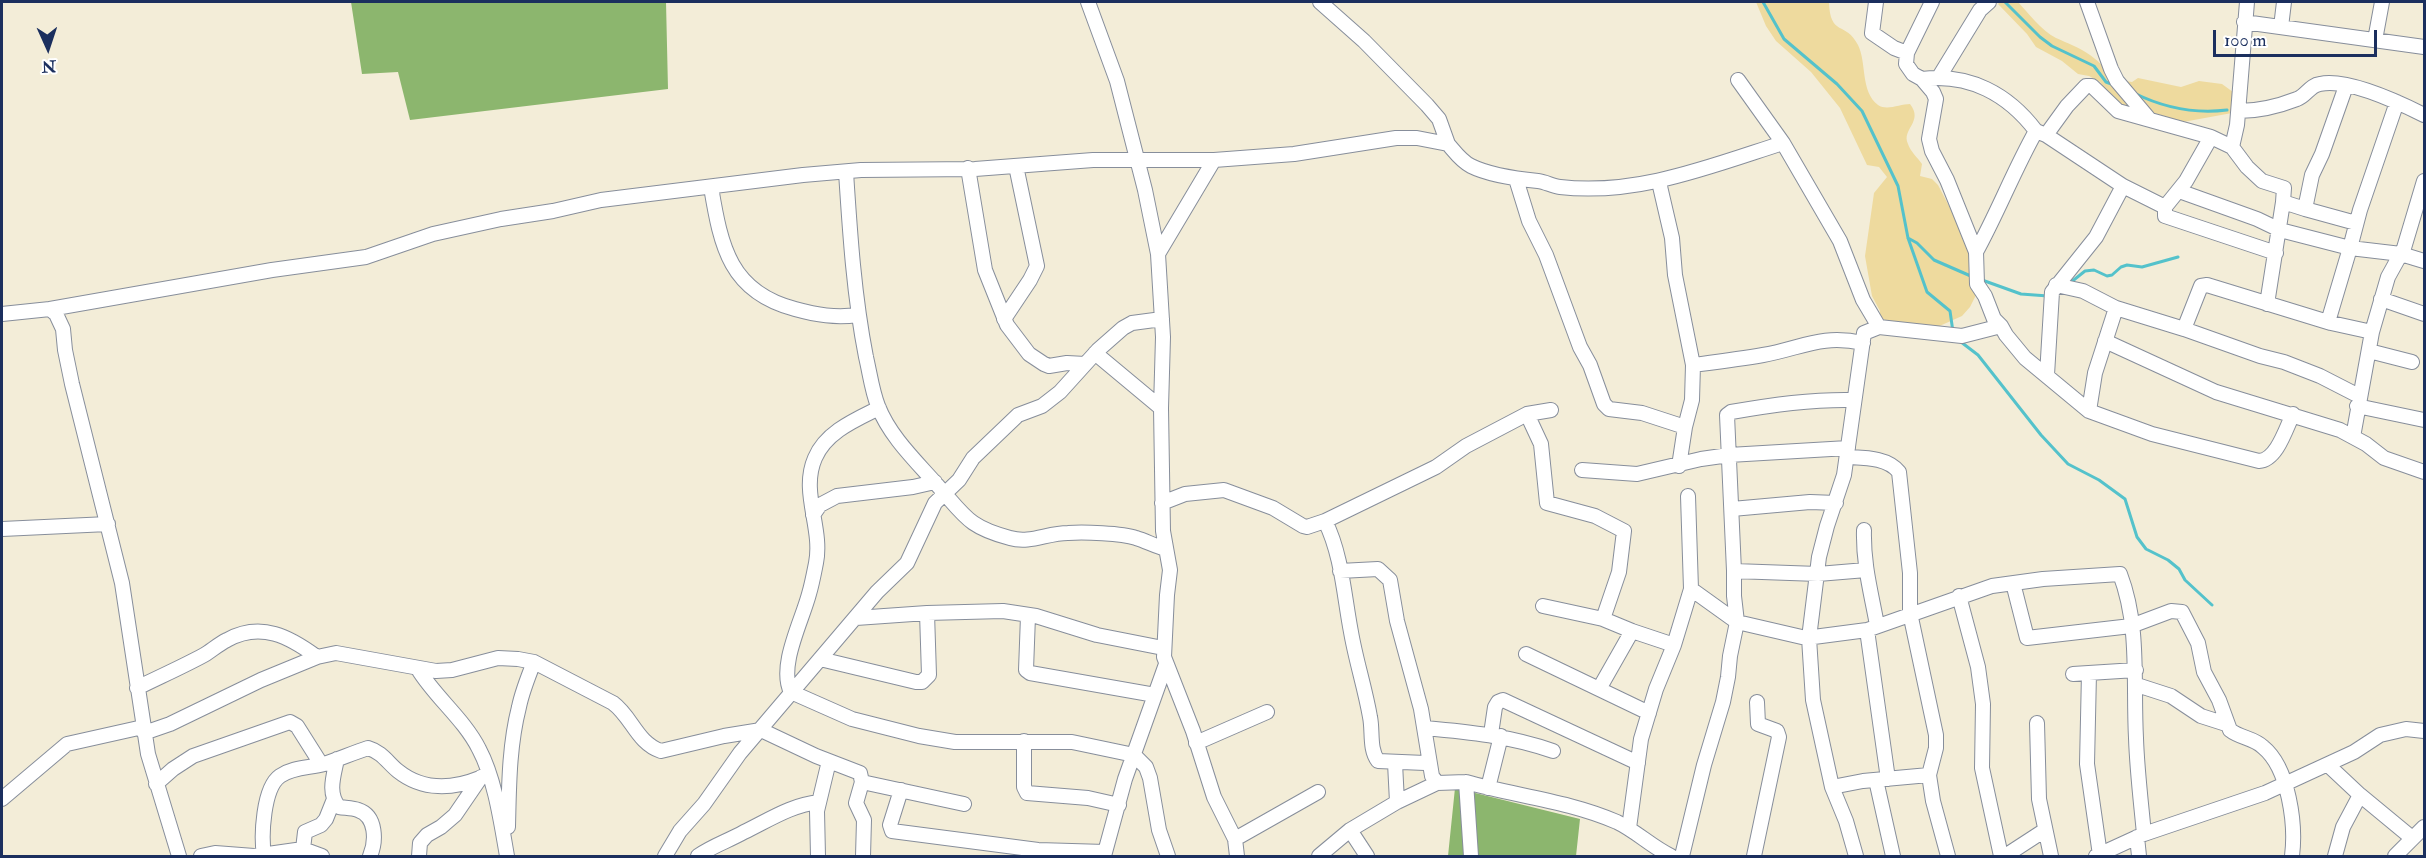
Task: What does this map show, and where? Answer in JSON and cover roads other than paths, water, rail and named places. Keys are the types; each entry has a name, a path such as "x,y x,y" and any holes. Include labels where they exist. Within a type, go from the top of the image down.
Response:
{"street":[{"path":"1088,2 1117,81 1158,254 1163,348 1162,502 1170,570 1163,648 1166,664 1197,743 1214,796 1235,839 1237,856"},
{"path":"1320,2 1364,41 1427,105 1439,119 1448,144 1471,166 1516,179 1545,182 1558,187 1614,187 1659,182 1783,143"},
{"path":"1876,2 1872,33 1894,48 1907,53"},
{"path":"1932,2 1907,53 1906,64 1910,70 1929,84 1936,99 1929,139 1932,151 1947,180 1976,252 1977,284 1985,296 1994,319 2025,358 2089,411 2152,434 2262,461 2275,450 2293,414"},
{"path":"1939,76 1980,10 1989,2"},
{"path":"2087,2 2117,81 2151,120"},
{"path":"2232,147 2239,111 2247,2"},
{"path":"2281,27 2284,2"},
{"path":"2375,40 2382,2"},
{"path":"2244,22 2424,47"},
{"path":"1922,79 1939,76 1957,77 1998,95 2041,133 2123,186 2165,207"},
{"path":"1738,80 1783,143 1840,240 1863,300 1879,327"},
{"path":"2239,111 2297,99 2318,84 2346,86 2397,102 2424,115"},
{"path":"1976,252 1995,217 2013,173 2041,133 2086,86 2095,87 2118,111 2211,137 2232,147 2259,179 2284,188 2280,230 2267,304"},
{"path":"2305,209 2312,175 2326,146 2346,86"},
{"path":"2328,322 2356,224 2397,102"},
{"path":"2211,137 2179,191 2165,207 2164,216 2276,253"},
{"path":"2,314 50,309 273,270 366,257 433,234 501,219 553,211 601,200 711,187 846,172 1016,166 1137,158 1214,160 1294,154 1396,138 1417,138 1448,144"},
{"path":"1158,254 1214,160"},
{"path":"1004,319 1037,266 1016,166"},
{"path":"968,168 981,255 1004,319 1017,339 1036,360 1049,366 1067,363 1085,364"},
{"path":"846,172 858,315 879,408 894,435 972,524 1012,539 1026,541 1056,533 1070,532 1134,537 1166,549"},
{"path":"1516,179 1529,221 1546,255 1604,404 1609,409 1642,413 1685,427"},
{"path":"2353,437 2372,332 2381,299 2390,271 2401,254 2420,206 2424,181"},
{"path":"1659,182 1693,365 1692,400 1679,466"},
{"path":"2047,375 2052,292 2096,237 2123,186"},
{"path":"711,187 729,257 748,287 769,301 810,313 835,318 858,315"},
{"path":"2179,191 2257,219 2280,230 2350,248 2401,254 2424,261"},
{"path":"2283,202 2356,224"},
{"path":"2056,285 2083,291 2116,308 2304,369 2358,401 2424,420"},
{"path":"2184,329 2202,285 2210,285 2328,322 2372,332"},
{"path":"2381,299 2424,314"},
{"path":"2089,411 2095,373 2116,308"},
{"path":"50,309 56,314 63,329 72,384 122,583 143,730 156,784 179,856"},
{"path":"665,856 680,831 704,804 741,753 791,692 877,592 907,563 935,504 959,480 972,458 1018,415 1042,406 1052,399 1095,353 1132,322 1162,319"},
{"path":"1856,856 1846,821 1832,786 1811,686 1809,638 1827,526 1836,503 1847,452 1864,333 1879,327 1962,336 2001,326"},
{"path":"1693,365 1765,355 1822,340 1843,339 1863,344"},
{"path":"2105,341 2216,392 2329,426 2353,437 2384,458 2424,472"},
{"path":"2369,351 2412,363"},
{"path":"1095,353 1161,408"},
{"path":"1682,856 1704,765 1723,702 1737,622 1734,596 1728,413 1818,400 1854,400"},
{"path":"879,408 841,429 824,442 815,457 810,473 816,560 810,593 792,644 787,676 787,684 791,692 852,719 919,736 956,742 1072,742 1134,755 1146,767 1150,778 1159,830 1168,856"},
{"path":"1162,502 1185,494 1224,490 1273,508 1307,527 1325,521 1436,467 1466,446 1527,414 1551,410"},
{"path":"1527,414 1541,444 1547,503 1595,516 1624,531 1619,572 1603,619"},
{"path":"1582,470 1637,474 1729,455 1847,452 1893,465 1899,472 1910,573 1910,613 1935,722 1936,748 1929,775 1933,801 1948,856"},
{"path":"813,515 820,505 837,496 913,487 935,482"},
{"path":"1629,828 1641,740 1691,589 1688,496"},
{"path":"1732,509 1810,502 1836,503"},
{"path":"1325,521 1340,571 1351,634 1371,721 1374,756 1378,761 1395,763 1429,761"},
{"path":"2,530 108,524"},
{"path":"1864,530 1882,779 1893,856"},
{"path":"1340,571 1378,569 1384,572 1390,580 1392,602 1425,728 1429,761 1437,783"},
{"path":"1734,571 1818,574 1866,570"},
{"path":"1691,589 1737,622 1806,638 1872,627 1992,586 2120,574 2126,596 2136,670 2136,737 2141,836 2139,856"},
{"path":"2013,584 2027,638 2131,626 2172,611 2182,612 2198,643 2204,672 2219,700 2226,724 2233,733 2264,747 2285,783 2292,819 2292,856"},
{"path":"1959,596 1978,667 1983,704 1982,768 2003,856 2045,830"},
{"path":"1543,606 1603,619 1632,632 1674,645"},
{"path":"856,618 1003,611 1036,616 1097,635 1163,648"},
{"path":"820,659 922,682 929,675 927,613"},
{"path":"1028,616 1026,670 1030,673 1155,696"},
{"path":"137,688 210,652 229,639 254,632 276,633 294,641 317,657"},
{"path":"1599,689 1632,632"},
{"path":"2,799 67,744 170,724 234,692 317,657 336,653 436,671 452,670 498,658 518,658 534,662 613,703 624,711 643,740 651,747 661,751 761,730 860,773 862,782 856,803 864,820 863,856"},
{"path":"1526,654 1649,713"},
{"path":"507,856 513,738 519,707 534,662"},
{"path":"901,790 890,825 892,831 1027,853 1104,854 1134,755 1166,664"},
{"path":"418,669 479,749 483,773 500,814 507,856"},
{"path":"2073,674 2136,670"},
{"path":"2089,673 2087,764 2106,854 2141,836 2265,793 2354,752 2380,735 2406,729 2424,731"},
{"path":"2137,685 2171,696 2201,716 2226,724"},
{"path":"1488,788 1496,735 1495,707 1503,700 1638,763"},
{"path":"1754,856 1779,737 1777,731 1758,724 1758,702"},
{"path":"1197,743 1266,712"},
{"path":"156,784 193,756 286,722 294,722 321,764"},
{"path":"2037,723 2040,799 2051,856"},
{"path":"1425,728 1496,735 1553,751"},
{"path":"1024,741 1024,787 1027,793 1088,798 1119,805"},
{"path":"264,855 263,826 273,785 278,777 286,773 368,748 376,750 410,779 434,786 458,786 483,773"},
{"path":"303,849 305,832 321,825 334,799 332,776 337,759"},
{"path":"818,856 819,802 829,761"},
{"path":"1395,763 1397,802"},
{"path":"2328,765 2412,838"},
{"path":"419,856 420,843 427,835 455,815 483,773"},
{"path":"1832,786 1929,775"},
{"path":"862,782 964,804"},
{"path":"1466,782 1471,856"},
{"path":"1319,856 1350,830 1397,802 1437,783 1466,782 1554,802 1616,822 1629,828 1650,852 1671,856"},
{"path":"1235,839 1317,792"},
{"path":"2335,856 2343,827 2360,795"},
{"path":"334,799 339,807 358,810 370,821 374,837 370,856"},
{"path":"698,856 711,847 775,815 803,804 819,802"},
{"path":"2395,856 2424,827"},
{"path":"1350,830 1367,856"},
{"path":"201,856 215,853 241,856 264,855 303,849 322,856"}],"waterway":[{"path":"1763,2 1784,39 1837,84 1862,111 1898,186 1908,238 1927,292 1950,311 1953,332"},
{"path":"2005,2 2040,37 2052,46 2094,66 2106,82 2114,85"},
{"path":"2134,93 2179,109 2227,110"},
{"path":"1908,238 1917,243 1934,260 1973,277"},
{"path":"2070,283 2085,271 2094,270 2107,276 2127,265 2142,267 2178,257"},
{"path":"1982,280 2021,294 2048,296"},
{"path":"1961,342 1978,355 2041,435 2068,464 2099,480 2125,499 2137,537 2146,549 2168,560 2179,569 2185,580 2212,605"}]}
